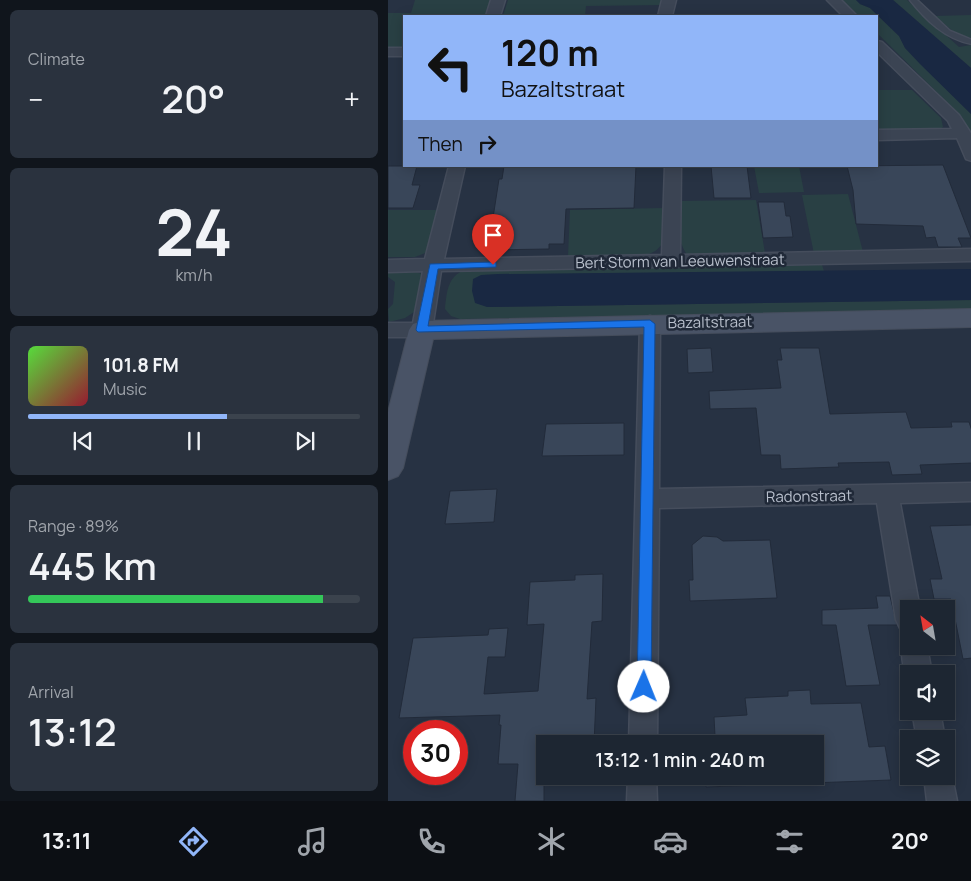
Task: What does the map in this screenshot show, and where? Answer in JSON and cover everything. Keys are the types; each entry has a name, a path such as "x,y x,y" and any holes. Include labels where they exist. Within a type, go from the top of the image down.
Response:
{"street":[{"path":"493,15 498,0"},
{"path":"665,15 669,0"},
{"path":"834,0 849,15"},
{"path":"878,46 954,118 963,133 972,156"},
{"path":"388,52 403,52"},
{"path":"878,135 963,133"},
{"path":"388,468 422,330 433,266 457,167"},
{"path":"671,262 672,167"},
{"name":"Bert Storm van Leeuwenstraat","path":"388,266 972,255"},
{"name":"Bazaltstraat","path":"388,330 972,318"},
{"path":"643,735 650,324"},
{"name":"Radonstraat","path":"647,499 972,492"},
{"path":"887,495 905,600"},
{"path":"642,785 642,801"},
{"path":"939,785 942,801"}],"lane":[{"path":"913,0 949,34 964,41 972,42"}],"green space":[{"path":"415,0 494,0 489,15 403,15 403,47 388,47 388,13 411,13"},
{"path":"508,0 665,0 665,5 586,6 585,15 503,15"},
{"path":"843,0 856,0 870,8 877,15 858,15"},
{"path":"893,0 907,0 959,47 971,45 971,68"},
{"path":"971,15 971,38 955,33 935,16"},
{"path":"878,16 899,36 905,48 971,114 971,135 962,117 878,34"},
{"path":"878,90 912,90 941,118 943,127 936,132 878,134"},
{"path":"754,167 799,167 804,192 759,193"},
{"path":"848,194 863,252 814,254 802,195"},
{"path":"756,200 766,259 688,256 680,237 679,201"},
{"path":"663,208 664,238 658,249 651,253 642,256 568,256 570,210"},
{"path":"388,210 443,210 433,250 415,257 388,257"},
{"path":"822,265 824,271 481,275 487,307 972,300 971,312 460,319 451,316 445,309 450,284 457,275 469,268"},
{"path":"388,270 405,270 422,274 424,280 417,310 405,318 389,322 388,309 393,304 395,282 388,277"}],"water":[{"path":"856,0 893,0 971,68 971,114 920,64 905,48 899,36 878,15 870,8"},
{"path":"971,269 971,300 487,307 475,303 472,291 473,279 481,275 498,274"}],"building":[{"path":"943,165 971,238 958,238 962,247 938,247 935,237 926,238 923,226 856,224 853,190 847,167"},
{"path":"388,166 417,167 412,185 420,185 413,208 388,208"},
{"path":"504,167 636,167 634,208 566,209 564,244 549,244 549,249 488,250 499,179 502,179"},
{"path":"711,167 747,167 751,198 714,198"},
{"path":"758,202 784,202 786,216 790,216 793,237 763,238"},
{"path":"711,348 713,372 688,373 687,349"},
{"path":"780,348 819,348 830,414 906,412 911,428 952,427 951,422 969,422 972,431 972,463 920,465 922,474 892,475 889,462 838,463 839,467 781,469 780,455 761,455 756,408 710,409 709,391 781,388 777,360 782,360"},
{"path":"624,423 624,455 542,456 546,424"},
{"path":"497,489 494,522 445,524 450,491"},
{"path":"972,525 972,658 963,659 956,624 956,600 934,599 930,579 942,579 930,526"},
{"path":"703,536 717,537 723,541 770,540 777,598 690,601 689,580 693,580 692,545"},
{"path":"603,574 602,621 592,622 587,699 596,698 594,735 536,735 536,785 544,785 544,801 515,801 518,764 498,764 500,715 399,718 413,638 488,635 489,629 508,628 505,657 488,657 484,694 538,691 544,624 527,625 530,582 575,580 575,575"},
{"path":"876,596 890,596 897,625 868,625 880,685 846,686 836,625 822,625 822,610 878,608"},
{"path":"810,690 811,704 861,703 869,747 885,746 891,780 824,783 824,735 715,735 714,717 747,715 745,698 788,696 788,691"},
{"path":"706,785 759,785 706,787"}],"route":[{"path":"493,265 433,266 422,330 650,324 644,687"}]}
